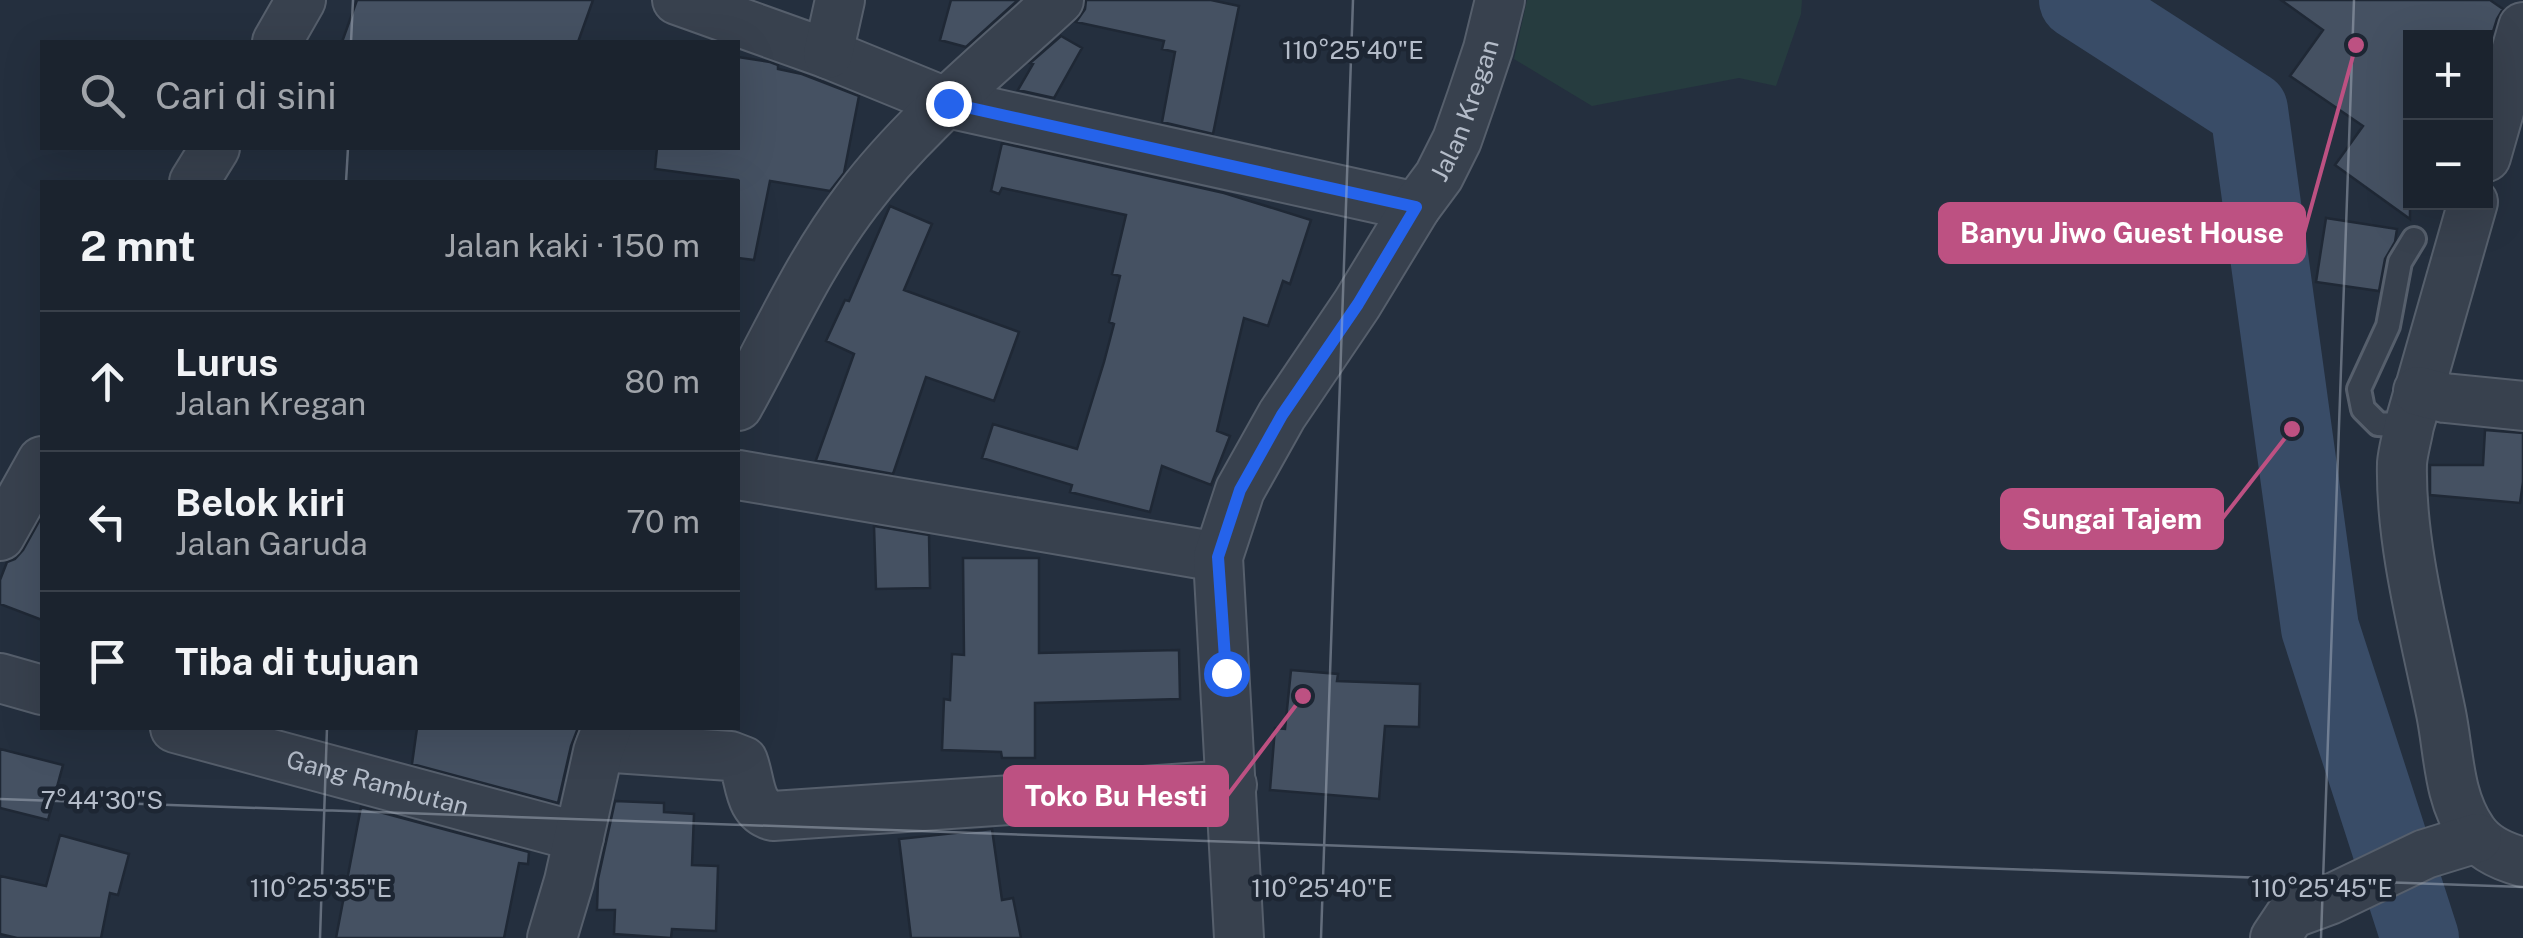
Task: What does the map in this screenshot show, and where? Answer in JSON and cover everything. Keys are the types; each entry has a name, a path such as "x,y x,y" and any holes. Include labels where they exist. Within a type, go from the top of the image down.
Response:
{"street":[{"path":"278,40 301,0"},
{"path":"677,0 828,54 948,103 1416,207"},
{"path":"828,54 840,0"},
{"path":"740,402 790,304 857,200 905,141 1059,0"},
{"name":"Jalan Kregan","path":"1239,938 1218,557 1240,490 1282,415 1439,176 1457,140 1500,0"},
{"path":"2493,132 2523,27"},
{"path":"195,180 215,150"},
{"path":"2470,210 2402,461 2404,506 2411,563 2459,804 2477,838 2489,848 2523,862"},
{"path":"2414,408 2445,398 2523,406"},
{"path":"0,536 40,465"},
{"path":"740,474 1218,557"},
{"path":"0,678 40,689"},
{"name":"Gang Rambutan","path":"183,730 579,837"},
{"path":"552,938 604,738 744,761 754,802 763,813 773,816 1232,785"},
{"path":"2275,938 2291,914 2424,854 2477,838"}],"lane":[{"path":"2414,240 2400,262 2388,326 2359,389 2363,409 2378,424 2414,408"}],"green space":[{"path":"1527,0 1802,0 1801,14 1776,86 1739,78 1592,106 1514,59"}],"building":[{"path":"357,0 593,0 579,40 343,40"},
{"path":"951,0 1018,0 966,47 940,40"},
{"path":"1086,0 1211,0 1239,6 1213,134 1162,122 1175,52 1162,49 1164,41 1076,22"},
{"path":"2281,0 2490,0 2503,9 2493,32 2403,30 2403,210 2410,210 2410,219 2335,165 2363,126 2290,76 2323,30"},
{"path":"1061,36 1082,48 1054,98 1018,90 1033,64 1030,63"},
{"path":"740,57 770,62 778,65 778,69 859,96 844,173 830,191 770,181 754,260 740,258 740,180 655,169 657,150 740,150"},
{"path":"1002,143 1224,193 1311,220 1290,284 1283,281 1268,326 1244,318 1217,431 1230,436 1211,485 1162,466 1150,512 1070,492 1072,485 982,458 993,424 1077,449 1114,324 1109,322 1120,276 1112,274 1126,215 1002,188 999,194 991,191"},
{"path":"890,206 932,224 904,290 1019,332 994,401 926,377 893,474 816,460 854,354 826,341 845,300 849,301"},
{"path":"2326,218 2397,229 2385,259 2379,291 2316,282"},
{"path":"2485,430 2523,433 2520,503 2430,495 2430,465 2483,465"},
{"path":"40,520 40,619 0,604 0,580 7,562 23,550"},
{"path":"874,526 929,535 930,588 876,589"},
{"path":"963,558 1039,558 1039,653 1179,650 1180,699 1035,703 1035,758 1002,758 1001,752 942,750 944,699 950,700 952,654 964,655"},
{"path":"1291,670 1338,674 1337,681 1420,684 1419,727 1385,726 1379,799 1270,790 1275,728 1285,729"},
{"path":"417,730 577,730 558,803 412,764"},
{"path":"0,749 63,765 48,820 0,808"},
{"path":"615,801 664,803 664,812 694,814 692,865 718,866 716,931 672,929 671,938 614,934 615,910 597,910 598,879"},
{"path":"361,807 529,852 528,864 519,863 504,938 336,938"},
{"path":"992,829 1002,900 1013,898 1021,938 911,938 899,839"},
{"path":"60,835 129,854 118,895 110,893 101,938 17,938 0,934 0,876 46,886"}],"waterway":[{"path":"2078,0 2249,110 2320,628 2420,938"}],"place":[{"name":"Banyu Jiwo Guest House","path":"2356,45"},
{"name":"Sungai Tajem","path":"2292,429"},
{"name":"Toko Bu Hesti","path":"1303,696"}],"route":[{"path":"948,103 1416,207 1358,304 1282,415 1240,490 1218,557 1226,673"}]}
